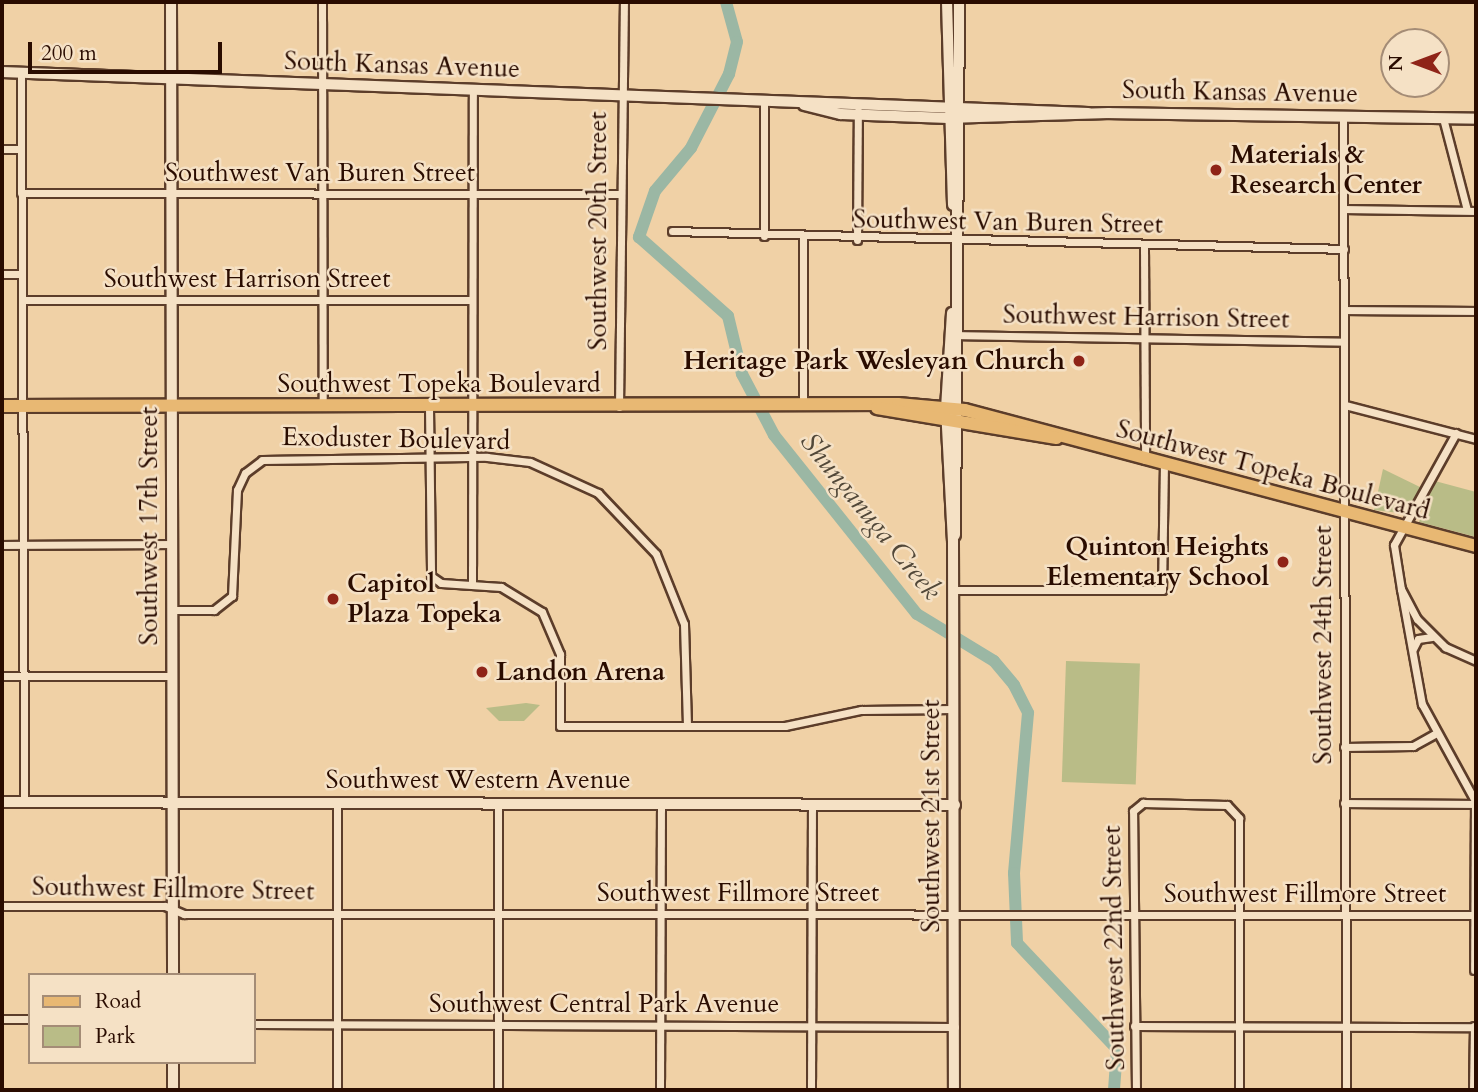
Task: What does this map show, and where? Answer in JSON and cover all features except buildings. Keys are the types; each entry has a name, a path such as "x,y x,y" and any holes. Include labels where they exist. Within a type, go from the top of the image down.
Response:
{"main road":[{"name":"Southwest 17th Street","path":"171,2 173,973"},
{"path":"947,2 954,112"},
{"path":"954,112 959,2"},
{"name":"South Kansas Avenue","path":"2,72 764,101 858,109 1476,119"},
{"name":"Southwest 21st Street","path":"954,112 951,335 955,805 954,1090"},
{"name":"Southwest Topeka Boulevard","path":"2,406 803,407 877,408 952,415 1058,438 1476,546"},
{"name":"Southwest Western Avenue","path":"2,802 955,805"},
{"path":"173,1064 173,1090"}],"street":[{"path":"322,2 323,407"},
{"name":"Southwest 20th Street","path":"619,407 618,194 624,2"},
{"path":"21,73 24,802"},
{"path":"472,90 472,584"},
{"path":"764,101 764,236"},
{"path":"857,240 858,109"},
{"name":"Southwest 24th Street","path":"1343,117 1346,1090"},
{"path":"1443,118 1467,211"},
{"path":"2,149 21,149"},
{"name":"Southwest Van Buren Street","path":"21,193 618,194"},
{"path":"1343,209 1476,211"},
{"name":"Southwest Van Buren Street","path":"671,231 954,243 1344,249"},
{"path":"803,237 803,407"},
{"path":"1144,247 1145,460"},
{"path":"2,274 22,274"},
{"name":"Southwest Harrison Street","path":"22,300 472,300"},
{"path":"1344,310 1476,312"},
{"name":"Southwest Harrison Street","path":"951,335 1344,342"},
{"path":"1345,405 1476,439"},
{"path":"429,407 429,572 436,582 472,584 518,593 548,622 559,654 560,726 785,726 861,710 954,709"},
{"path":"1456,433 1401,527 1394,545 1412,653 1435,734 1469,784 1476,804 1474,970"},
{"name":"Exoduster Boulevard","path":"172,610 214,610 233,596 237,490 257,463 283,457 472,457 519,460 570,477 606,499 644,536 681,613 687,726"},
{"path":"954,590 1162,590 1164,465"},
{"path":"2,545 172,544"},
{"path":"1401,589 1434,637 1476,661"},
{"path":"1412,653 1418,639 1434,637"},
{"path":"2,676 172,676"},
{"path":"1345,747 1413,746 1435,734"},
{"path":"337,803 337,1090"},
{"path":"498,803 498,1090"},
{"path":"1344,803 1476,804"},
{"path":"660,1090 662,804"},
{"path":"811,1090 812,804"},
{"name":"Southwest 22nd Street","path":"1136,1090 1133,915 1136,805 1232,806 1239,818 1239,914"},
{"name":"Southwest Fillmore Street","path":"2,906 336,914 1475,915"},
{"path":"1239,914 1239,1090"},
{"path":"2,1019 28,1019"},
{"name":"Southwest Central Park Avenue","path":"256,1024 955,1027"},
{"path":"1134,1026 1475,1027 1473,1090"}],"green space":[{"path":"1383,469 1422,488 1408,514 1374,510"},
{"path":"1435,481 1476,492 1476,537 1419,522"},
{"path":"1066,661 1140,664 1136,785 1062,782"},
{"path":"526,703 540,705 524,721 499,721 486,708"}],"waterway":[{"name":"Shunganuga Creek","path":"726,2 737,42 729,74 691,148 655,191 639,237 728,316 742,374 774,435 917,614 994,661 1014,685 1028,713 1014,873 1017,943 1117,1049 1114,1090"}],"place":[{"name":"Materials & Research Center","path":"1216,170"},
{"name":"Heritage Park Wesleyan Church","path":"1079,361"},
{"name":"Quinton Heights Elementary School","path":"1283,562"},
{"name":"Capitol Plaza Topeka","path":"333,599"},
{"name":"Landon Arena","path":"482,672"}]}
